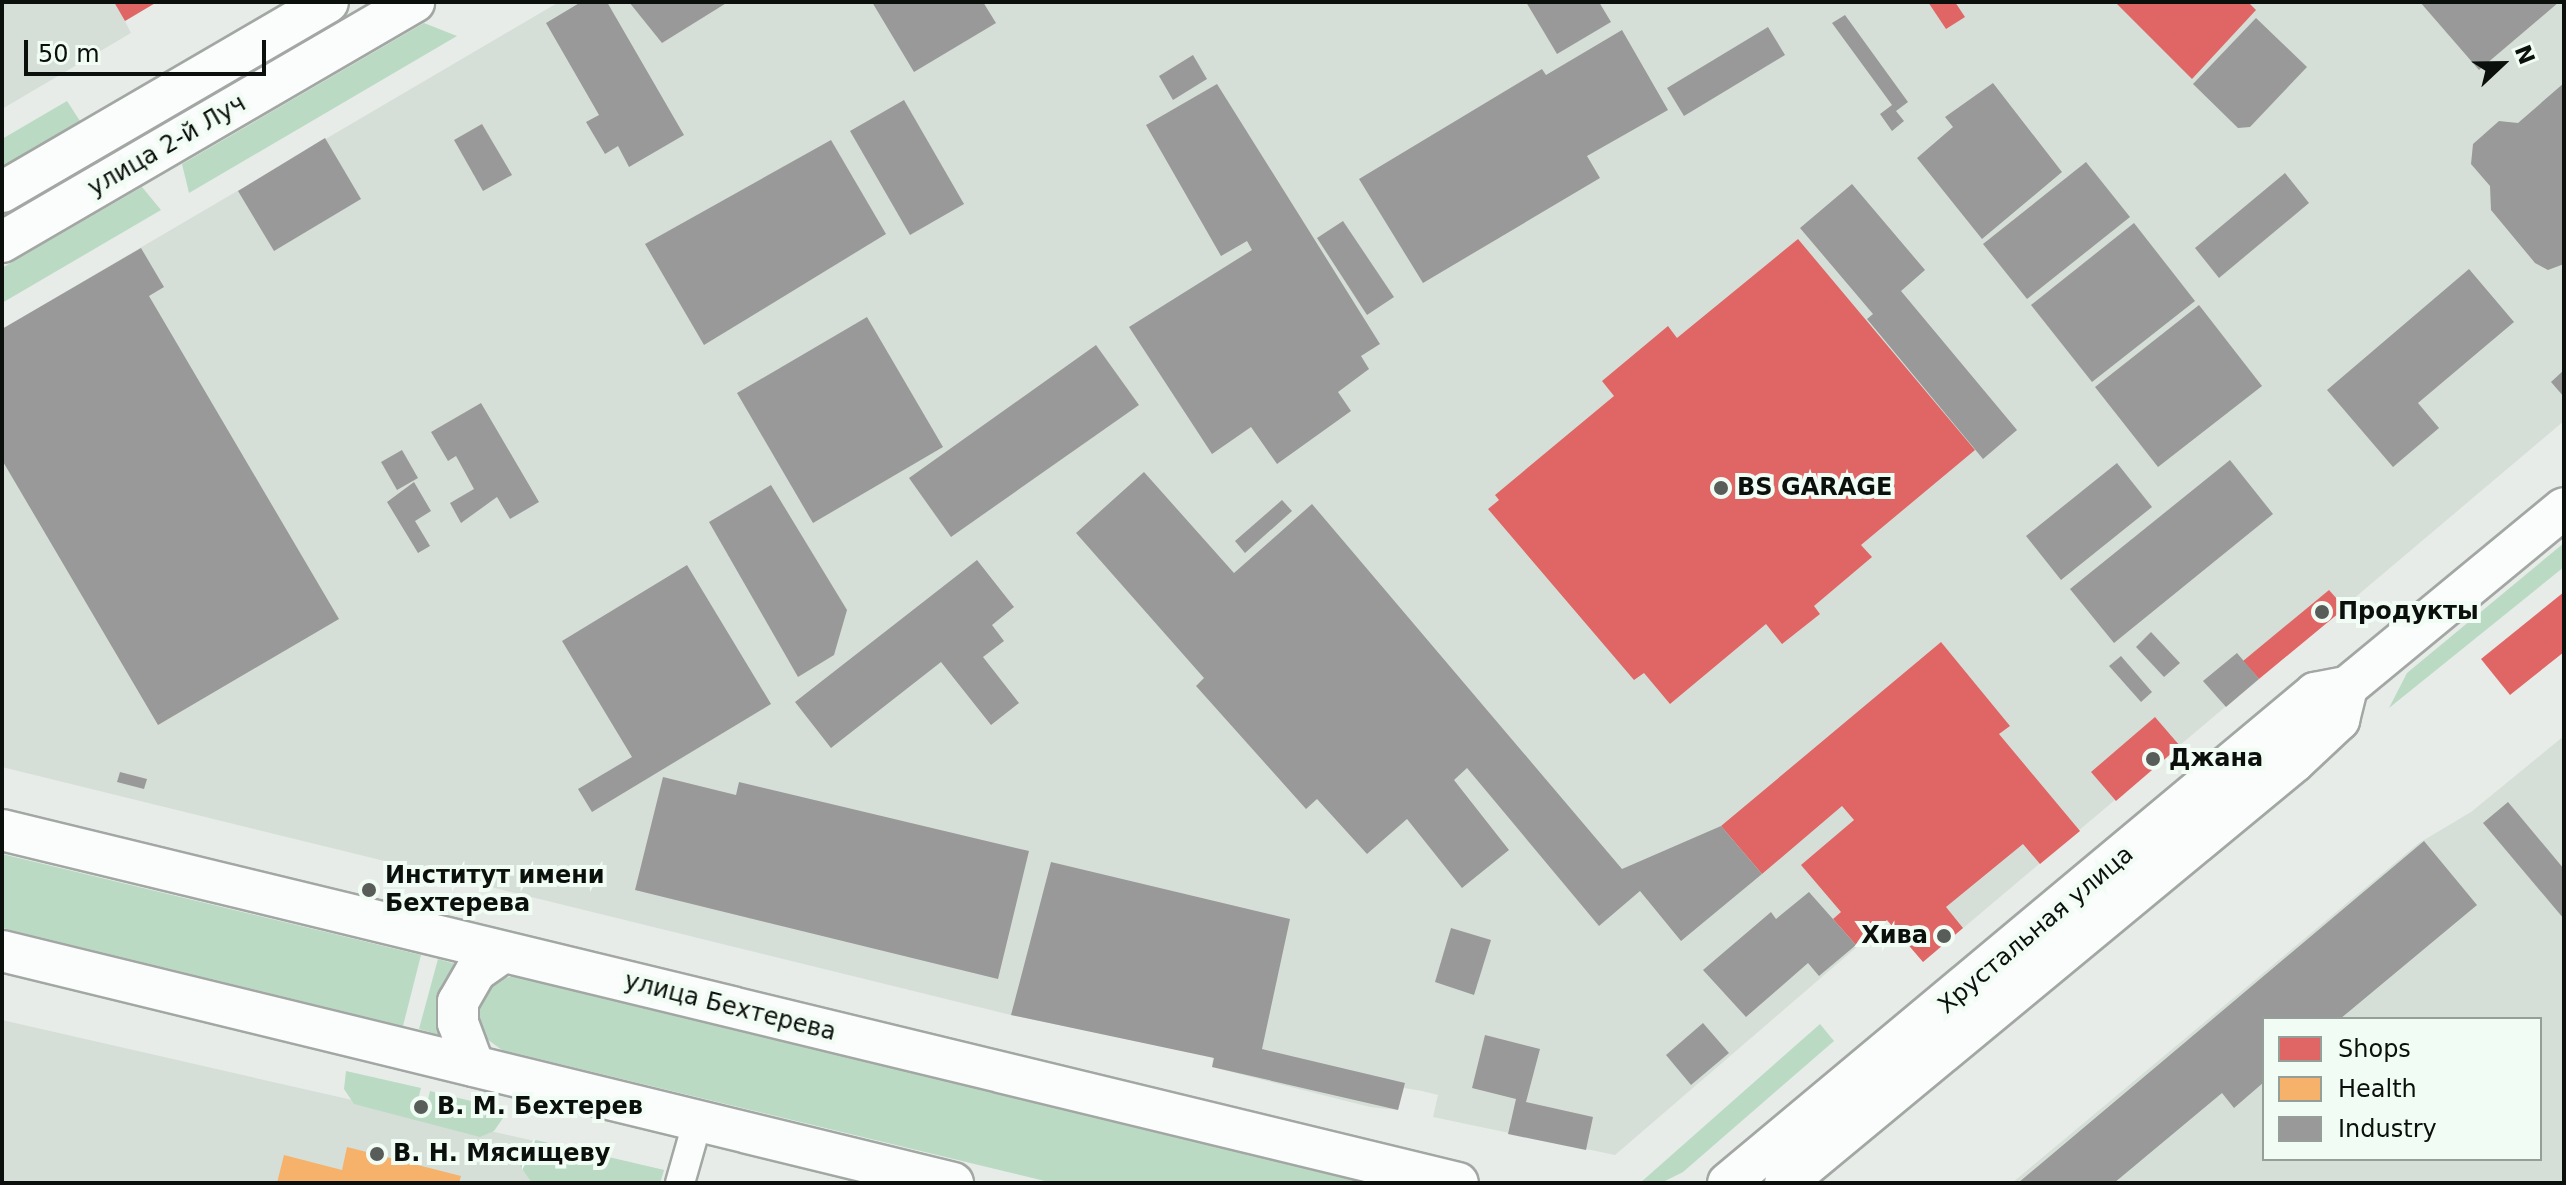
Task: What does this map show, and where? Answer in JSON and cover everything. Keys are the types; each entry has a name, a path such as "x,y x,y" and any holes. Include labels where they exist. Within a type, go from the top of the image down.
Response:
{"street":[{"name":"улица 2-й Луч","path":"2,192 328,2"},
{"name":"улица 2-й Луч","path":"2,242 414,2"},
{"name":"Хрустальная улица","path":"1728,1183 2315,693 2347,687 2564,508"},
{"name":"Хрустальная улица","path":"1785,1183 2294,762 2339,720 2347,687"},
{"name":"улица Бехтерева","path":"2,830 1458,1183"},
{"path":"2,951 953,1183"},
{"path":"474,1066 458,1023 458,1002 476,971 503,952"},
{"path":"680,1183 698,1120"}],"shaded area":[{"path":"2,2 157,2 125,21 131,33 2,109"},
{"path":"559,2 2564,2 2564,421 1923,962 1887,921 1615,1155 1433,1117 1438,1095 1422,1091 1404,1088 1398,1110 1370,1107 1212,1067 1213,1057 1011,1015 2,767 2,329"},
{"path":"2564,736 2564,1183 2012,1183 2419,843 2471,812"},
{"path":"2,1020 664,1170 660,1183 2,1183"}],"green space":[{"path":"424,23 457,36 189,193 182,164"},
{"path":"67,101 80,121 2,167 2,139"},
{"path":"142,187 161,210 2,303 2,268"},
{"path":"2564,543 2564,567 2389,708 2407,673"},
{"path":"2,854 421,955 403,1026 2,928"},
{"path":"438,959 459,965 443,1036 419,1029"},
{"path":"513,976 1368,1183 1053,1183 502,1050 480,1034 475,1004 494,981"},
{"path":"1820,1024 1834,1041 1683,1172 1661,1183 1640,1183"},
{"path":"346,1071 421,1088 415,1111 425,1113 430,1091 504,1109 503,1118 494,1131 480,1137 354,1104 344,1089"},
{"path":"536,1140 664,1170 660,1183 532,1183 514,1157"}],"building: Shops":[{"path":"114,2 157,2 125,21"},
{"path":"1928,2 1955,2 1965,17 1946,29"},
{"path":"2115,2 2248,2 2256,10 2192,79"},
{"path":"1798,239 1975,450 1861,545 1872,557 1814,606 1820,614 1782,644 1766,624 1670,704 1644,673 1634,680 1488,509 1499,500 1495,495 1614,396 1602,381 1668,326 1677,338"},
{"path":"2329,590 2345,608 2259,679 2243,661"},
{"path":"2564,592 2564,652 2510,695 2481,659"},
{"path":"1941,642 2010,726 1999,734 2080,831 2040,864 2023,844 1946,907 1963,928 1923,962 1887,920 1856,945 1833,919 1841,912 1801,865 1854,820 1842,806 1762,874 1721,826"},
{"path":"2155,717 2180,746 2116,801 2091,772"}],"building: Health":[{"path":"347,1147 461,1176 459,1183 277,1183 284,1155 342,1170"}],"building: Industry":[{"path":"581,2 607,2 684,135 629,167 618,146 605,154 586,122 599,115 546,23"},
{"path":"629,2 728,2 662,43"},
{"path":"872,2 983,2 996,23 914,72"},
{"path":"1526,2 1599,2 1611,22 1557,54"},
{"path":"2420,2 2559,2 2479,70"},
{"path":"1845,15 1908,102 1896,111 1904,121 1892,131 1880,114 1892,105 1832,23"},
{"path":"2256,18 2307,67 2250,127 2238,128 2193,84"},
{"path":"1768,27 1785,55 1684,116 1667,88"},
{"path":"1622,30 1668,110 1587,156 1600,178 1423,283 1359,179 1542,69 1546,75"},
{"path":"1193,55 1207,79 1173,100 1159,76"},
{"path":"1993,83 2062,172 1982,239 1917,158 1953,127 1945,117"},
{"path":"2564,83 2564,264 2548,270 2535,263 2491,210 2490,186 2471,164 2473,144 2499,121 2518,123"},
{"path":"1217,84 1380,344 1361,356 1369,369 1338,392 1351,411 1277,464 1251,427 1212,454 1129,327 1252,250 1247,241 1221,256 1146,125"},
{"path":"904,100 964,204 910,235 850,131"},
{"path":"482,124 512,175 483,191 454,140"},
{"path":"325,138 361,199 274,251 238,191"},
{"path":"831,140 886,234 704,345 645,244"},
{"path":"2086,162 2130,217 2027,299 1983,244"},
{"path":"2285,173 2309,203 2219,278 2195,248"},
{"path":"1852,184 1925,270 1901,291 2017,430 1983,459 1867,319 1873,314 1800,228"},
{"path":"1343,221 1394,297 1367,315 1317,238"},
{"path":"2134,223 2195,301 2092,382 2031,305"},
{"path":"141,248 164,287 149,296 339,619 158,725 2,460 2,329"},
{"path":"2469,269 2514,322 2418,403 2439,428 2393,467 2327,390"},
{"path":"2199,305 2262,386 2158,467 2095,387"},
{"path":"867,317 943,447 813,523 737,393"},
{"path":"1096,345 1139,405 951,537 909,478"},
{"path":"2564,370 2564,397 2551,382"},
{"path":"481,403 539,502 510,519 497,497 461,523 450,503 474,489 456,456 448,461 431,432"},
{"path":"402,450 418,478 397,490 381,462"},
{"path":"2230,460 2273,514 2114,643 2070,589"},
{"path":"2117,463 2152,507 2061,580 2026,536"},
{"path":"1144,472 1234,573 1312,504 1622,869 1721,826 1762,874 1681,941 1640,891 1599,926 1467,768 1454,780 1509,850 1462,888 1407,819 1367,854 1317,799 1306,809 1196,686 1204,678 1076,533"},
{"path":"414,482 431,511 415,521 430,546 418,553 387,502"},
{"path":"771,485 847,610 834,655 798,677 709,522"},
{"path":"1282,500 1292,511 1245,553 1235,541"},
{"path":"977,560 1014,607 992,625 1004,641 983,657 1019,703 991,725 941,662 831,748 795,702"},
{"path":"687,565 771,704 592,812 578,789 632,757 562,641"},
{"path":"2151,632 2180,663 2164,677 2136,647"},
{"path":"2237,653 2259,679 2226,707 2203,681"},
{"path":"2121,656 2152,692 2141,702 2109,666"},
{"path":"120,772 147,779 144,789 117,782"},
{"path":"663,777 736,795 739,782 1029,851 998,979 635,890"},
{"path":"2508,802 2564,869 2564,919 2483,823"},
{"path":"2424,841 2477,905 2342,1017 2262,1017 2262,1084 2234,1108 2222,1093 2114,1183 2018,1183"},
{"path":"1051,862 1290,919 1262,1049 1405,1083 1398,1110 1212,1067 1214,1058 1011,1015"},
{"path":"1809,892 1856,945 1819,976 1808,963 1746,1017 1703,970 1771,912 1776,919"},
{"path":"1451,928 1491,940 1474,995 1435,982"},
{"path":"1703,1023 1729,1053 1691,1085 1666,1055"},
{"path":"1485,1035 1540,1049 1526,1102 1593,1117 1586,1150 1508,1134 1516,1099 1472,1088"}],"place":[{"name":"BS GARAGE","path":"1721,488"},
{"name":"Продукты","path":"2322,612"},
{"name":"Джана","path":"2153,759"},
{"name":"Институт имени Бехтерева","path":"369,890"},
{"name":"Хива","path":"1944,936"},
{"name":"В. М. Бехтерев","path":"421,1107"},
{"name":"В. Н. Мясищеву","path":"377,1154"}]}
